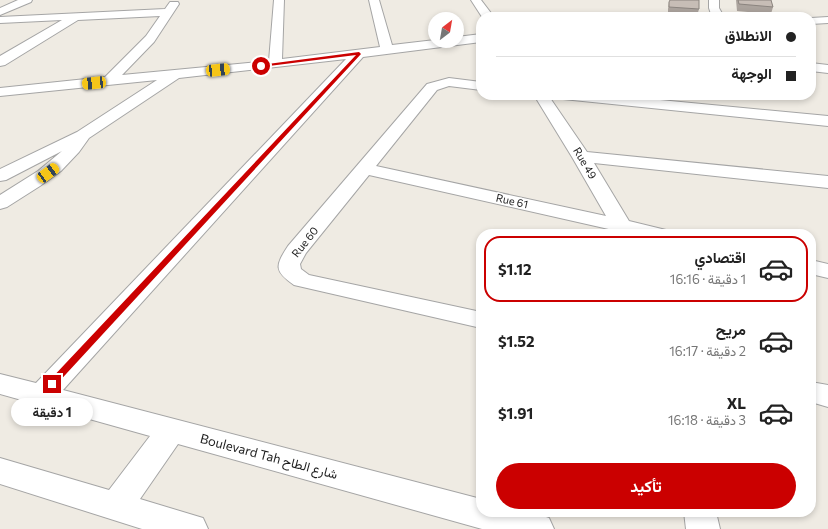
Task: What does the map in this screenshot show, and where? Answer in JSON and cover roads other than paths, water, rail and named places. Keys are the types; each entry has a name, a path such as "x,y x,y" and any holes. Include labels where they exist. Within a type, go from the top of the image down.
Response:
{"street":[{"path":"0,12 27,0"},
{"path":"109,81 150,38 177,0"},
{"path":"275,64 279,0"},
{"path":"374,0 387,50"},
{"path":"476,0 484,12"},
{"path":"714,0 716,12"},
{"path":"0,20 169,12"},
{"path":"0,62 76,16"},
{"path":"816,21 828,20"},
{"path":"0,92 275,64 476,39"},
{"path":"42,395 359,53"},
{"path":"816,68 828,69"},
{"path":"0,176 83,135 176,74"},
{"name":"Rue 60","path":"476,85 449,82 439,83 432,87 296,251 289,264 290,272 302,280 476,319"},
{"name":"Rue 49","path":"544,100 581,157 623,229"},
{"path":"614,100 828,121"},
{"path":"0,203 29,187 58,166 72,152 83,135"},
{"path":"581,157 828,182"},
{"name":"Rue 61","path":"366,168 620,229"},
{"path":"816,268 828,271"},
{"name":"Boulevard Tah شارع الطاح","path":"0,384 476,512"},
{"path":"816,393 828,396"},
{"path":"116,506 171,430"},
{"path":"0,471 191,529"},
{"name":"Boulevard Tah شارع الطاح","path":"493,517 537,529"},
{"path":"701,517 703,529"}]}
